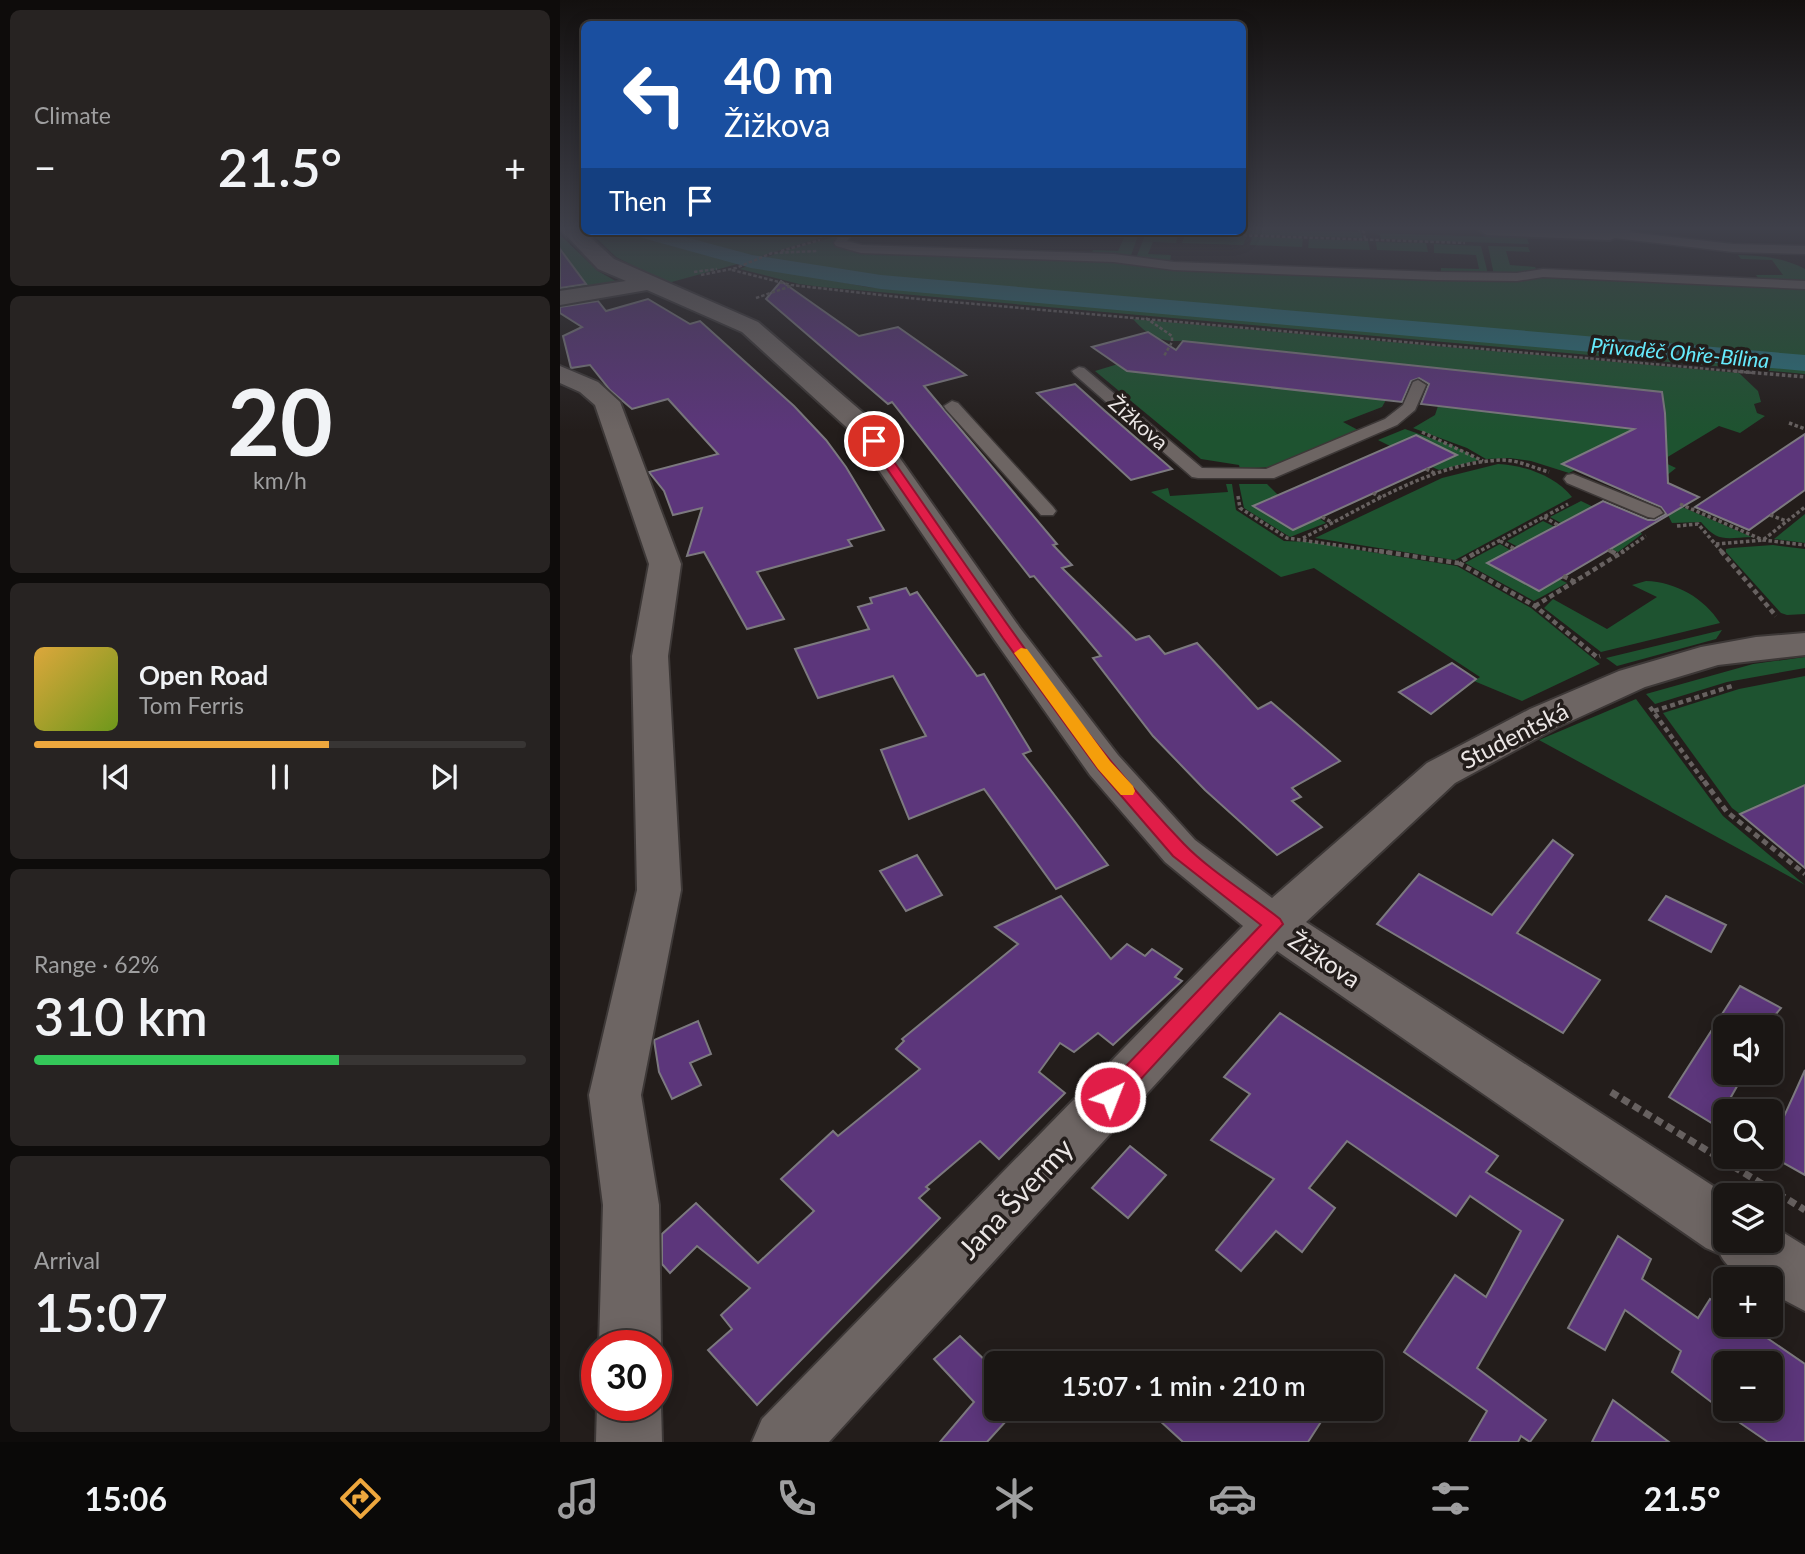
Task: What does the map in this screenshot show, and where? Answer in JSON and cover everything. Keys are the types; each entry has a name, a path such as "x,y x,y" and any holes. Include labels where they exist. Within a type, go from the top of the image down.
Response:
{"street":[{"name":"Žižkova","path":"676,296 750,327 866,429 1008,635 1104,765 1180,851 1273,924 1713,1219"},
{"path":"560,374 589,387 607,402 665,564 650,656 659,890 615,1095 632,1205 630,1330"},
{"name":"Studentská","path":"1273,924 1441,773 1618,667 1805,644"},
{"name":"Jana Švermy","path":"785,1442 1273,924"},
{"path":"1762,1253 1805,1281"},
{"path":"629,1421 629,1442"}],"lane":[{"name":"Žižkova","path":"1079,371 1198,472"},
{"path":"1198,472 1259,476 1281,470 1406,413 1413,405 1418,385"},
{"path":"953,406 1047,511"},
{"path":"1573,479 1660,520"}],"path":[{"path":"893,296 1805,377"},
{"path":"1146,318 1172,337 1164,356"},
{"path":"1391,422 1432,435 1484,461"},
{"path":"1789,423 1805,429"},
{"path":"1302,538 1437,474 1484,461 1506,460 1573,479"},
{"path":"1426,469 1437,474"},
{"path":"1539,469 1549,476"},
{"path":"1235,474 1240,508 1287,538 1302,538 1458,563 1535,606 1597,656 1618,667 1654,711 1727,811 1805,874"},
{"path":"1373,493 1384,499"},
{"path":"1458,563 1579,497"},
{"path":"1669,500 1763,540"},
{"path":"1763,540 1805,507"},
{"path":"1770,515 1787,521"},
{"path":"1322,517 1334,523"},
{"path":"1543,517 1559,524"},
{"path":"1660,520 1698,524 1779,619 1765,620"},
{"path":"1535,606 1644,539 1646,534 1643,528"},
{"path":"1715,544 1763,540 1805,545"},
{"path":"1500,541 1515,549"},
{"path":"1608,551 1618,555"},
{"path":"1563,576 1575,582"},
{"path":"1597,656 1618,667"},
{"path":"1654,711 1737,685"},
{"path":"1604,1088 1805,1210"}],"green space":[{"path":"927,296 975,296 1805,368 1805,374"},
{"path":"1084,296 1805,296 1805,359"},
{"path":"1133,319 1739,373 1758,391 1761,402 1754,404 1757,413 1765,416 1740,433 1719,426 1661,461 1676,468 1661,480 1563,464 1575,470 1569,473 1531,461 1486,459 1467,448 1413,428 1435,415 1438,406 1666,432 1662,392 1168,341 1150,334"},
{"path":"1128,361 1386,400 1382,407 1343,422 1358,430 1271,467 1240,469 1239,465 1201,459 1095,371"},
{"path":"1405,429 1456,447 1479,460 1439,470 1432,467 1456,455 1390,446 1378,440"},
{"path":"1498,464 1538,473 1557,483 1572,497 1455,560 1315,538 1442,478"},
{"path":"1226,484 1232,484 1236,510 1284,541 1309,542 1457,566 1531,608 1600,664 1522,701 1474,681 1480,677 1314,568 1281,577 1151,492 1168,488 1170,496 1228,492"},
{"path":"1239,484 1267,484 1278,495 1254,506 1293,530 1319,518 1326,523 1290,537 1244,508"},
{"path":"1581,501 1637,528 1642,534 1618,552 1611,549 1637,533 1588,509 1561,523 1550,517"},
{"path":"1673,503 1752,537 1723,538 1712,533 1701,522 1672,523 1667,513"},
{"path":"1805,514 1805,543 1774,539"},
{"path":"1543,521 1555,527 1518,547 1507,541"},
{"path":"1500,544 1567,583 1534,601 1465,563"},
{"path":"1773,545 1805,549 1805,614 1781,613 1726,552 1726,549 1731,548"},
{"path":"1646,581 1668,584 1688,593 1706,606 1720,623 1601,652 1544,608 1553,599 1607,629 1657,597 1632,585"},
{"path":"1722,630 1716,639 1617,666 1606,658"},
{"path":"1805,657 1805,668 1727,682 1655,704 1646,694 1753,664"},
{"path":"1805,676 1805,785 1740,814 1732,808 1663,713 1739,689"},
{"path":"1636,699 1723,816 1805,885 1539,740"}],"building":[{"path":"768,296 803,296 859,336 898,327 966,375 924,386 1057,544 1053,545 1072,565 1062,568 1136,640 1149,636 1165,654 1197,643 1258,709 1271,702 1340,761 1292,788 1301,797 1292,801 1322,827 1277,855 1205,790 1153,736 1093,658 1101,656 1034,576 1030,577 892,402 888,404 766,299"},
{"path":"648,299 690,324 700,321 794,406 826,440 846,467 884,530 848,540 852,546 757,572 784,619 747,629 704,552 687,556 702,508 673,515 664,491 649,472 718,454 668,399 632,409 610,390 590,365 571,368 563,336 582,327 560,313 560,307 598,301 606,311"},
{"path":"1148,332 1176,350 1183,341 1662,392 1668,483 1699,497 1539,591 1487,563 1603,501 1648,520 1655,520 1666,514 1661,507 1562,464 1634,429 1421,404 1429,384 1419,378 1411,381 1402,402 1127,371 1092,347"},
{"path":"1075,384 1172,469 1131,480 1037,393"},
{"path":"1805,434 1805,490 1749,530 1695,507"},
{"path":"1416,435 1457,455 1293,530 1253,506"},
{"path":"906,588 910,595 917,592 977,676 984,674 1031,751 1023,754 1108,865 1056,889 984,789 909,819 881,750 926,736 893,676 818,698 795,649 869,629 858,607 872,603 870,598"},
{"path":"1452,663 1476,679 1431,714 1399,692"},
{"path":"1805,785 1805,868 1740,814"},
{"path":"1553,840 1573,855 1517,933 1600,980 1563,1033 1377,924 1419,874 1492,915"},
{"path":"917,855 942,895 906,911 880,871"},
{"path":"1061,896 1111,959 1127,944 1145,956 1152,949 1182,969 1175,977 1182,981 1113,1045 1098,1033 1074,1052 1060,1043 1039,1072 1065,1093 999,1159 980,1141 926,1187 929,1189 919,1198 940,1218 757,1405 708,1350 732,1329 721,1315 750,1288 697,1246 670,1273 662,1264 662,1234 696,1203 758,1263 814,1211 781,1179 833,1131 838,1136 920,1069 896,1049 904,1041 902,1039 1018,944 995,927"},
{"path":"1666,896 1726,925 1711,952 1649,920"},
{"path":"1740,986 1781,1008 1775,1015 1721,1015"},
{"path":"1280,1013 1498,1156 1486,1172 1563,1220 1477,1368 1546,1420 1530,1442 1521,1436 1518,1442 1469,1442 1487,1411 1404,1352 1455,1275 1486,1297 1521,1231 1470,1196 1456,1216 1347,1141 1309,1188 1335,1208 1302,1252 1276,1231 1241,1271 1216,1250 1274,1179 1211,1140 1250,1094 1224,1077"},
{"path":"698,1021 711,1054 690,1063 701,1085 672,1099 659,1072 654,1040"},
{"path":"1713,1028 1713,1085 1738,1085 1730,1099 1713,1099 1713,1124 1669,1097"},
{"path":"1805,1070 1805,1175 1783,1163 1783,1119"},
{"path":"1130,1146 1166,1175 1128,1218 1092,1188"},
{"path":"1618,1236 1651,1259 1642,1279 1698,1318 1710,1299 1713,1301 1713,1337 1766,1337 1805,1364 1805,1442 1768,1442 1737,1421 1783,1421 1783,1351 1713,1351 1713,1403 1672,1372 1681,1351 1625,1310 1605,1350 1568,1328"},
{"path":"960,1336 984,1359 984,1421 1006,1421 987,1442 940,1442 974,1402 934,1359"},
{"path":"1613,1400 1669,1442 1592,1442"},
{"path":"1160,1421 1322,1421 1308,1442 1183,1442"}],"waterway":[{"name":"Přivaděč Ohře-Bílina","path":"1044,296 1805,363"}],"slow traffic":[{"path":"1021,653 1104,765 1127,791"}],"route":[{"path":"874,441 925,511 1008,635 1104,765 1180,851 1273,924 1110,1097"}]}
